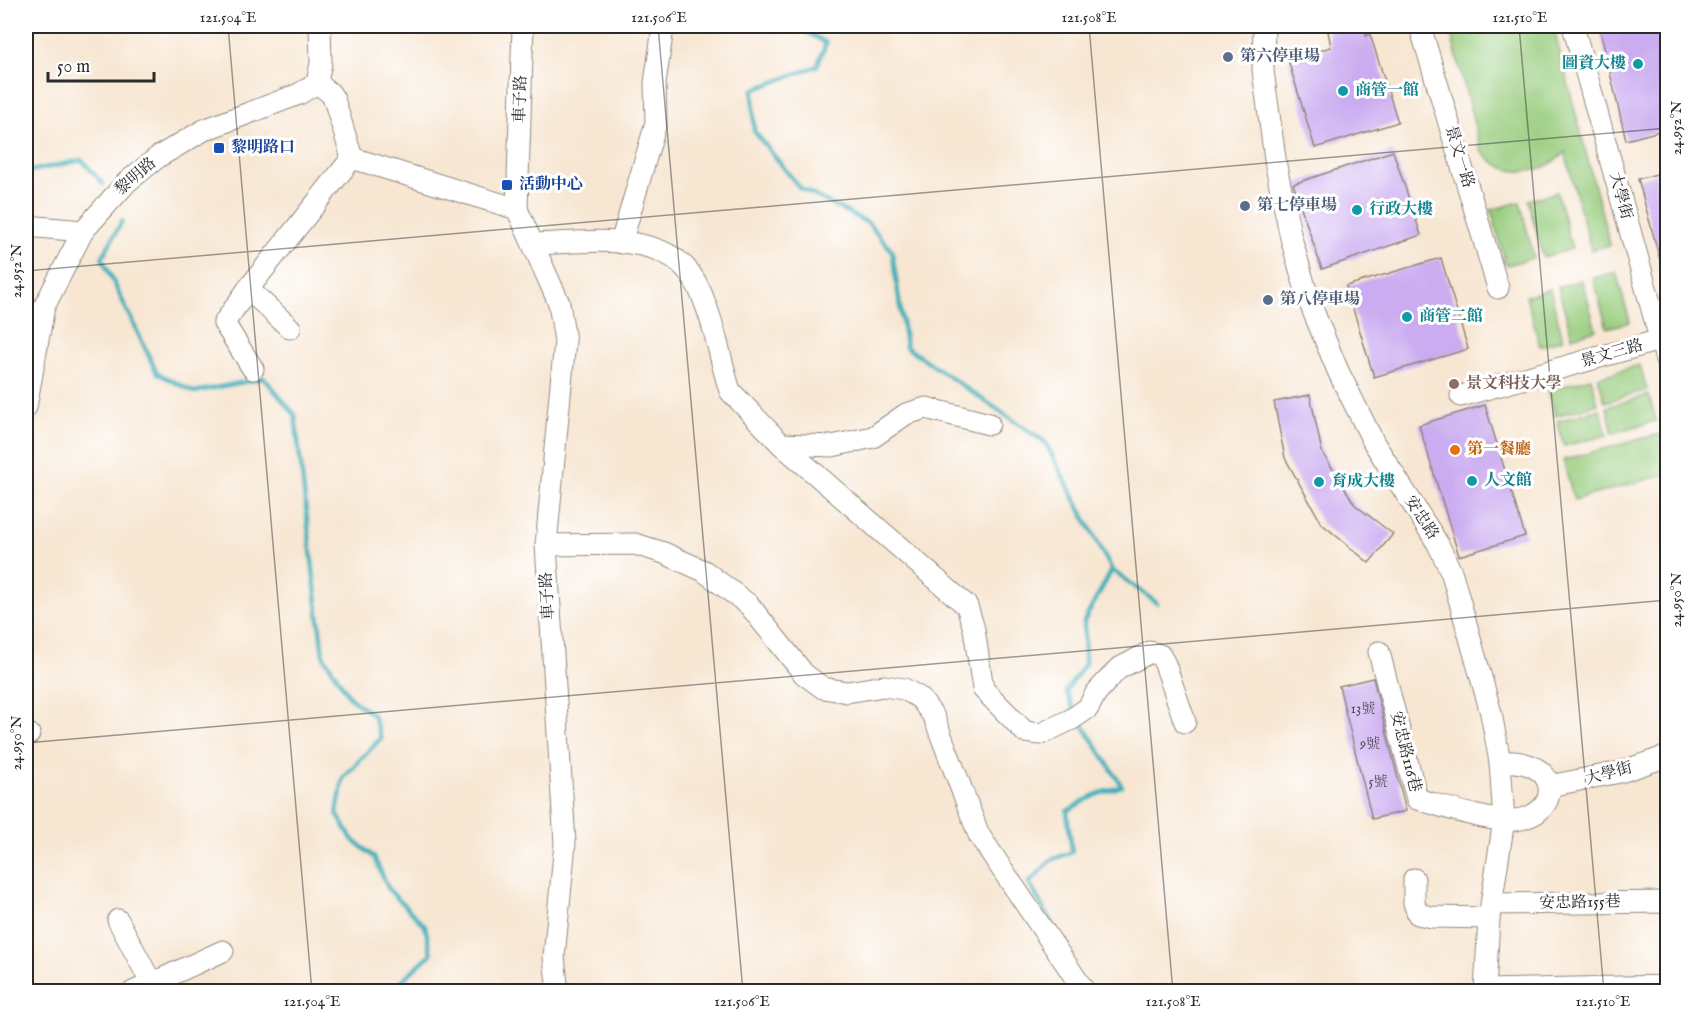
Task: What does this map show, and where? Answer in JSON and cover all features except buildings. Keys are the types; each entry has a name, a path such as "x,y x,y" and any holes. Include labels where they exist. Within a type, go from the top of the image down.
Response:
{"street":[{"path":"320,26 321,63 317,83 330,93 333,99 352,158"},
{"name":"車子路","path":"523,26 517,209 560,303 565,341 546,545 565,843 554,957 558,992"},
{"path":"621,243 656,123 655,83 662,35 661,26"},
{"name":"安忠路","path":"1264,26 1263,71 1276,166 1291,238 1309,301 1338,372 1374,443 1438,544 1452,574 1491,713 1500,762 1504,820 1490,911 1485,991"},
{"name":"景文一路","path":"1420,26 1498,288"},
{"name":"大學街","path":"1573,26 1651,343 1668,367"},
{"name":"黎明路","path":"26,407 44,307 83,231 127,182 158,157 204,130 299,94 317,83"},
{"path":"352,158 517,209"},
{"path":"252,369 224,324 248,289 352,158"},
{"path":"26,226 83,231"},
{"path":"534,244 621,243 662,251 677,261 695,280 730,391 781,444 967,606 974,628 983,689 1025,732 1041,734 1072,719 1088,708 1118,669 1150,652 1160,655 1165,664 1185,722"},
{"path":"248,289 290,328"},
{"name":"景文三路","path":"1461,396 1651,343"},
{"path":"781,444 832,446 873,437 906,414 926,408 989,424"},
{"path":"546,545 635,544 664,553 704,571 749,605 804,674 824,688 847,692 884,686 904,689 920,698 934,717 979,835 1085,992"},
{"name":"安忠路116巷","path":"1379,652 1417,800 1504,820"},
{"name":"大學街","path":"1549,786 1620,772 1668,756"},
{"path":"1500,762 1526,762 1535,765 1542,771 1549,786 1546,802 1534,815 1504,820"},
{"name":"安忠路155巷","path":"1414,879 1414,903 1418,914 1432,917 1490,911 1668,902"},
{"path":"118,920 147,988 223,951"},
{"path":"543,992 554,957"},
{"path":"1485,991 1668,986"}],"green space":[{"path":"1449,26 1553,26 1610,245 1591,250 1565,152 1545,166 1523,171 1501,166 1481,151"},
{"path":"1557,192 1572,249 1543,257 1528,200"},
{"path":"1520,202 1534,258 1506,265 1491,210"},
{"path":"1616,272 1630,322 1607,328 1593,278"},
{"path":"1582,280 1596,330 1572,337 1558,287"},
{"path":"1550,289 1563,339 1540,346 1526,296"},
{"path":"1640,365 1647,390 1605,402 1598,377"},
{"path":"1591,378 1598,404 1555,416 1548,390"},
{"path":"1649,395 1656,421 1613,433 1607,407"},
{"path":"1600,409 1607,435 1564,446 1557,421"},
{"path":"1663,433 1667,449 1667,474 1574,500 1563,460"}],"waterway":[{"path":"26,90 32,26"},
{"path":"797,26 826,43 817,66 753,90 754,131 800,188 868,223 892,251 906,347 1045,442 1112,570 1084,621 1085,664 1066,691 1075,712"},
{"path":"26,160 31,171 82,160 103,184"},
{"path":"122,221 102,258 157,373 194,392 264,378 295,415 323,655 351,699 373,715 381,738 343,778 337,814 352,839 374,857 389,890 425,926 431,954 389,992"},
{"path":"1112,570 1157,603"},
{"path":"1055,929 1029,883 1051,860 1072,852 1067,811 1095,795 1122,786 1081,722"}],"place":[{"name":"第六停車場","path":"1228,57"},
{"name":"圖資大樓","path":"1638,64"},
{"name":"商管一館","path":"1343,91"},
{"name":"黎明路口","path":"219,148"},
{"name":"活動中心","path":"507,185"},
{"name":"第七停車場","path":"1245,206"},
{"name":"行政大樓","path":"1357,210"},
{"name":"第八停車場","path":"1268,300"},
{"name":"商管二館","path":"1407,317"},
{"name":"景文科技大學","path":"1454,384"},
{"name":"第一餐廳","path":"1455,450"},
{"name":"人文館","path":"1472,481"},
{"name":"育成大樓","path":"1319,482"}]}
